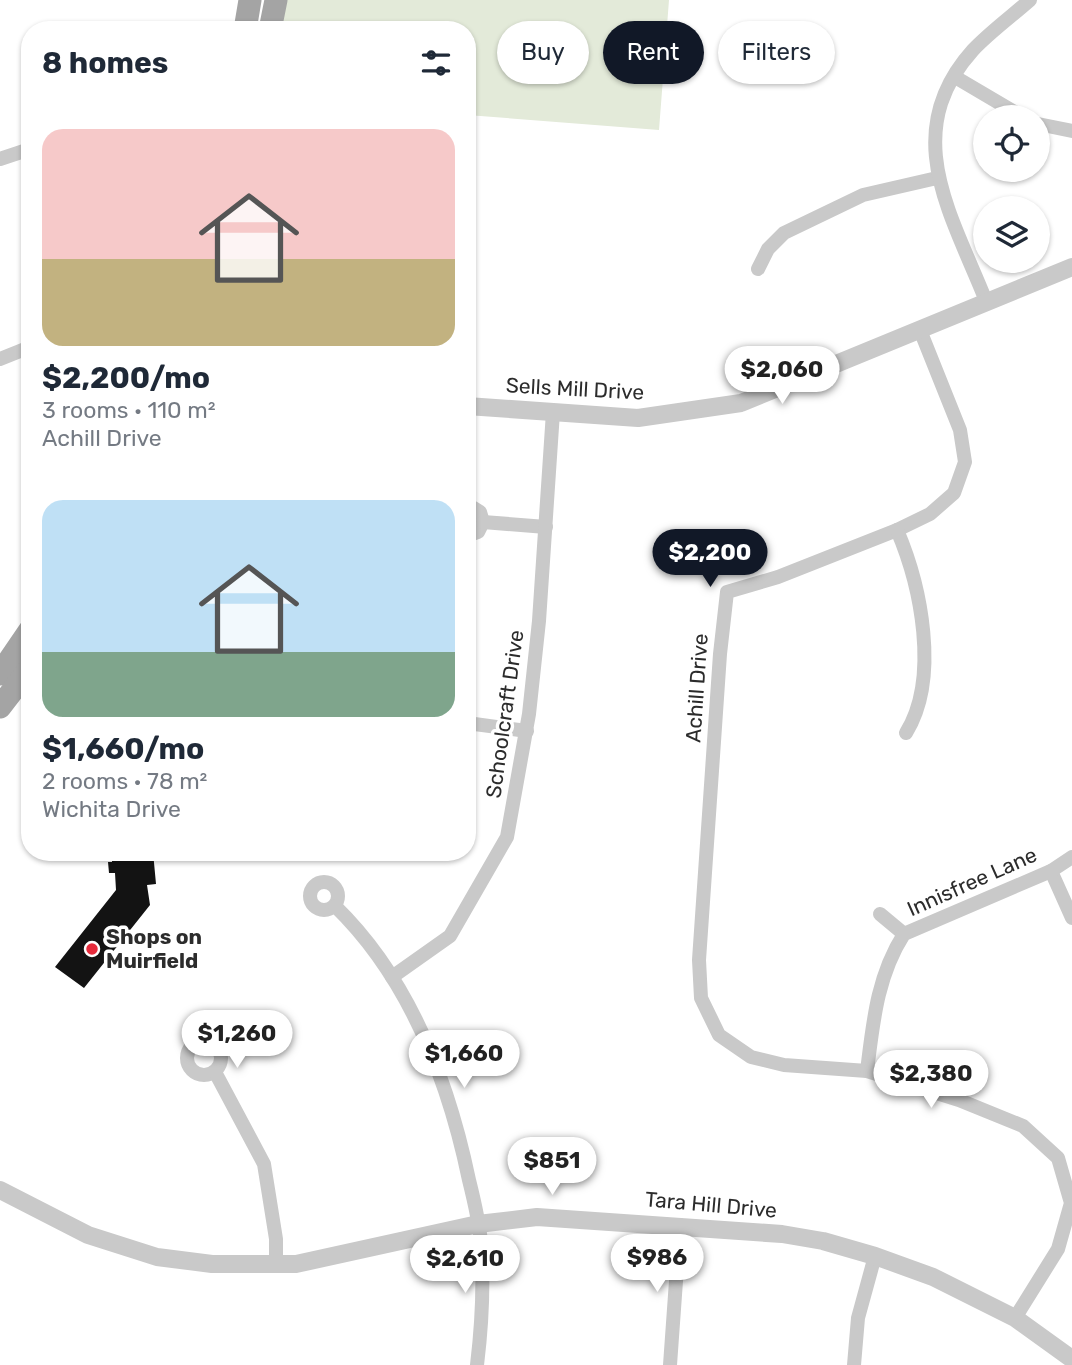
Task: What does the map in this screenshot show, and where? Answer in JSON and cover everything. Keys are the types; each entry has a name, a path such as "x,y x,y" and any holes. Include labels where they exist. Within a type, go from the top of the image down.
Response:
{"main road":[{"path":"246,21 250,0"},
{"path":"272,21 276,0"},
{"path":"0,674 21,643"},
{"path":"0,707 21,680"}],"street":[{"path":"986,301 937,178 934,150 939,111 955,77 973,50 1030,0"},
{"path":"955,77 1003,105"},
{"path":"1050,126 1072,131"},
{"path":"0,159 21,152"},
{"path":"758,269 768,248 784,233 863,195 937,178"},
{"name":"Sells Mill Drive","path":"476,407 638,418 741,403 1072,267"},
{"name":"Achill Drive","path":"867,1071 785,1065 751,1057 719,1035 701,998 700,947 720,654 727,592 778,577 897,530 930,514 954,493 965,462 960,430 920,330"},
{"path":"0,359 21,351"},
{"name":"Schoolcraft Drive","path":"392,977 450,936 507,837 527,731 546,527 553,412"},
{"path":"476,510 480,512 483,523 476,533"},
{"path":"483,523 546,527"},
{"path":"897,530 922,611 924,645 921,700 906,733"},
{"path":"476,724 527,731"},
{"name":"Innisfree Lane","path":"867,1071 878,991 893,951 904,934 1051,871 1072,858"},
{"path":"1051,871 1072,918"},
{"path":"335,906 360,930 392,977 427,1041 458,1126 478,1224 483,1288 477,1365"},
{"path":"880,914 904,934"},
{"path":"867,1071 959,1100 1023,1126 1058,1158 1070,1203 1058,1249 1015,1318"},
{"path":"215,1072 264,1164 276,1239 276,1266"},
{"name":"Tara Hill Drive","path":"0,1190 88,1235 157,1257 212,1264 276,1266 317,1260 508,1219 551,1217 782,1234 823,1241 933,1277 1015,1318 1072,1359"},
{"path":"670,1365 680,1225"},
{"path":"854,1365 858,1318 875,1256"}],"green space":[{"path":"276,0 669,0 667,21 603,21 603,84 663,84 659,130 476,116 476,21 272,21"}],"building":[{"path":"154,861 156,884 147,885 150,905 84,988 55,967 116,890 115,873 109,873 108,862"}],"place":[{"name":"Shops on Muirfield","path":"92,949"}]}
